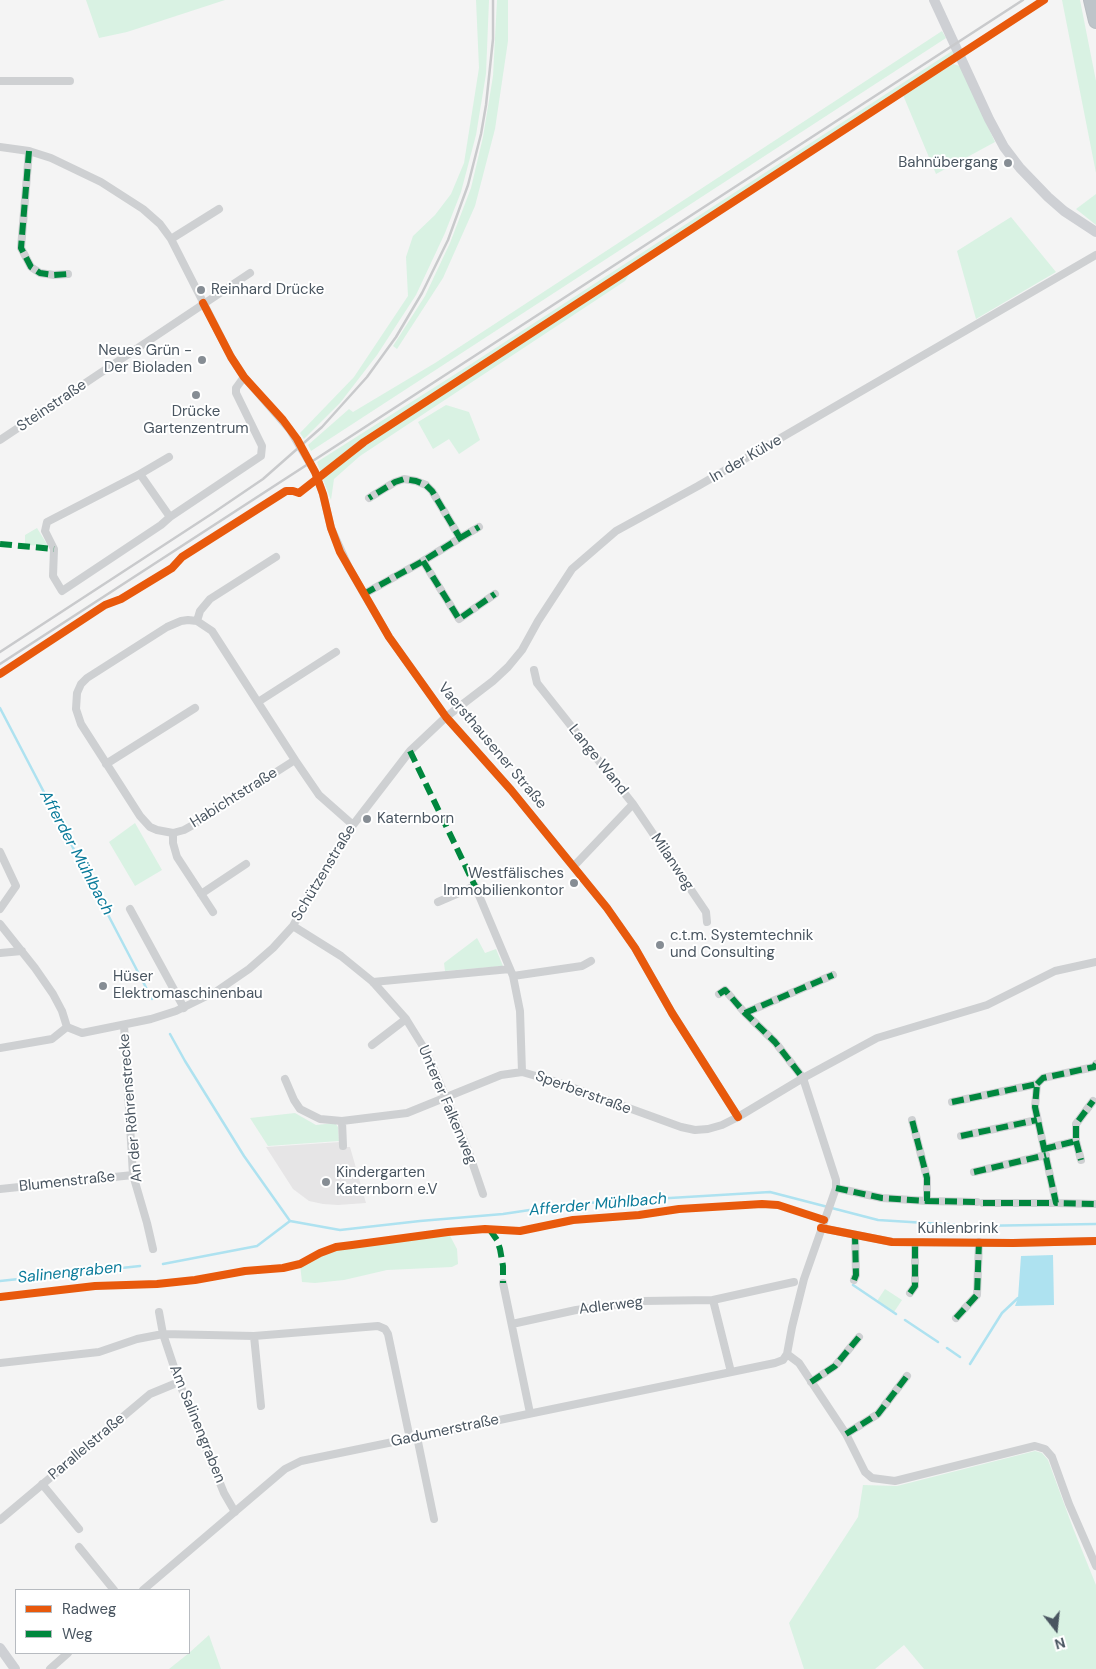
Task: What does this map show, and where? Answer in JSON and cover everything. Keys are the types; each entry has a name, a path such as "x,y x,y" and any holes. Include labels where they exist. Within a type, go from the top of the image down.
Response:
{"highway":[{"path":"1091,0 1096,21"}],"street":[{"path":"934,0 1008,153 1048,197 1064,211 1096,232"},
{"path":"0,81 70,81"},
{"name":"Vaersthausener Straße","path":"0,147 29,151 83,173 143,208 160,224 171,239 231,357 244,377 283,420 297,439 315,472 340,552 389,637 446,717 511,790 574,866 632,944 672,1013 738,1117"},
{"path":"29,151 21,248 31,267 40,273 54,276 68,274"},
{"path":"171,239 219,209"},
{"name":"In der Külve","path":"446,717 508,666 522,650 538,621 572,569 616,531 698,486 1096,255"},
{"path":"203,303 250,273"},
{"name":"Steinstraße","path":"0,440 203,303"},
{"path":"169,457 47,522 45,531 54,549 53,576 62,591 261,456 262,446 236,393 236,388 244,377"},
{"path":"140,474 170,517"},
{"path":"369,498 395,482 404,479 426,485 432,491 460,538"},
{"path":"364,594 479,527"},
{"path":"197,621 200,611 210,599 276,557"},
{"path":"423,561 459,618 495,594"},
{"name":"Habichtstraße","path":"295,760 184,830 173,833 157,830 145,822 106,764 78,717 76,701 81,684 87,678 174,624 181,621 197,621 207,626 217,636 295,760 319,794 353,825"},
{"path":"258,702 336,652"},
{"name":"Lange Wand","path":"534,670 537,683 633,804 574,866"},
{"path":"106,764 195,708"},
{"name":"Schützenstraße","path":"67,1027 82,1033 170,1014 217,991 249,969 273,948 293,926 308,896 353,825 410,751 446,717"},
{"name":"Milanweg","path":"633,804 706,912 706,922"},
{"name":"Habichtstraße","path":"173,833 174,850 177,857 212,912"},
{"path":"0,852 16,886 0,909"},
{"path":"201,894 246,864"},
{"path":"438,902 475,886 512,972 520,1011 522,1072"},
{"path":"130,909 184,1008"},
{"path":"0,924 53,994 67,1027 52,1039 0,1048"},
{"name":"Unterer Falkenweg","path":"293,926 341,956 373,982 406,1019 427,1053 468,1150 483,1194"},
{"path":"0,953 22,951"},
{"path":"373,982 582,966 591,961"},
{"name":"Sperberstraße","path":"285,1080 300,1109 320,1119 342,1121 407,1113 500,1075 522,1072 557,1082 681,1127 695,1130 708,1129 738,1117 803,1078 877,1038 987,1006 1054,971 1096,962"},
{"path":"745,1013 833,975"},
{"path":"719,994 724,990 776,1042 803,1078 834,1171 836,1188 804,1279 787,1354 799,1363 846,1434 865,1472 872,1478 895,1480 1035,1446 1045,1449 1052,1457 1069,1504 1096,1566"},
{"path":"372,1045 406,1019"},
{"name":"An der Röhrenstrecke","path":"124,1025 133,1175 153,1249"},
{"path":"952,1102 1037,1084 1043,1078 1094,1067 1096,1064"},
{"path":"1037,1084 1035,1107 1037,1120 1056,1203"},
{"path":"1081,1160 1076,1141 1076,1124 1094,1101"},
{"path":"912,1120 926,1178 927,1202"},
{"path":"961,1136 1037,1120"},
{"path":"342,1121 343,1146"},
{"path":"974,1172 1045,1152 1076,1141"},
{"name":"Blumenstraße","path":"0,1189 133,1175"},
{"path":"836,1188 882,1198 927,1202 1096,1204"},
{"name":"Kuhlenbrink","path":"821,1228 892,1242 1096,1241"},
{"path":"854,1280 856,1275 855,1236"},
{"name":"Kuhlenbrink","path":"956,1318 977,1295 979,1242"},
{"name":"Kuhlenbrink","path":"910,1293 915,1286 915,1243"},
{"name":"Adlerweg","path":"512,1324 576,1310 643,1301 713,1300 794,1282"},
{"path":"503,1283 530,1413"},
{"path":"713,1300 731,1372"},
{"name":"Am Salinengraben","path":"159,1312 163,1334 179,1382 224,1493 235,1512"},
{"path":"0,1363 99,1352 137,1339 163,1334 254,1336 378,1326 388,1334 434,1519"},
{"path":"254,1336 261,1406"},
{"path":"811,1382 835,1366 859,1337"},
{"name":"Gadumerstraße","path":"144,1589 285,1469 294,1464 775,1363 783,1360 787,1354"},
{"path":"846,1434 878,1414 907,1376"},
{"name":"Parallelstraße","path":"0,1520 150,1394 179,1382"},
{"path":"42,1484 79,1529"},
{"path":"80,1547 113,1589"},
{"path":"0,1648 15,1669"},
{"path":"50,1669 67,1654"}],"shaded area":[{"path":"340,1142 342,1147 350,1147 366,1203 338,1205 309,1201 293,1189 266,1147"}],"green space":[{"path":"86,0 225,0 127,32 99,38"},
{"path":"476,0 489,0 486,74 476,135 461,192 445,233 416,295 377,355 340,403 304,439 300,433 354,377 408,296 406,257 413,236 435,215 451,194 464,163 479,68"},
{"path":"497,0 508,0 508,41 495,129 475,206 443,278 397,349 393,346 425,296 450,243 471,188 483,137 493,76"},
{"path":"1062,0 1080,0 1096,81 1096,173"},
{"path":"942,31 946,38 311,451 308,445 349,409 353,412 435,363"},
{"path":"952,51 954,55 366,437 321,473 317,462"},
{"path":"953,64 960,66 995,142 936,174 903,95"},
{"path":"1096,194 1096,225 1076,209"},
{"path":"1011,217 1056,272 976,319 957,251"},
{"path":"630,273 625,281 360,456 334,479 331,500 322,477 364,444"},
{"path":"446,405 469,412 480,440 459,454 449,439 433,449 418,422"},
{"path":"37,528 48,546 25,545 25,535"},
{"path":"135,823 162,870 135,886 109,842"},
{"path":"477,938 485,953 496,949 503,966 445,971 444,963"},
{"path":"295,1113 316,1125 335,1123 338,1127 339,1141 268,1146 250,1118"},
{"path":"448,1232 457,1249 458,1264 452,1267 387,1270 344,1280 315,1283 302,1282 300,1264 336,1247"},
{"path":"885,1289 902,1300 894,1312 877,1301"},
{"path":"1035,1451 1042,1453 1048,1460 1096,1585 1096,1669 924,1669 904,1645 875,1669 804,1669 789,1623 858,1517 863,1485 897,1486"},
{"path":"209,1635 221,1669 169,1669"}],"water":[{"path":"1053,1255 1054,1305 1015,1306 1018,1298 1021,1256"}],"waterway":[{"name":"Afferder Mühlbach","path":"0,708 152,999"},
{"name":"Afferder Mühlbach","path":"170,1034 244,1156 290,1221 340,1230 503,1214 570,1204 770,1192 878,1220 974,1226 1096,1224"},
{"name":"Salinengraben","path":"163,1264 257,1246 290,1221"},
{"name":"Salinengraben","path":"0,1281 140,1266"},
{"path":"853,1285 896,1314"},
{"path":"970,1364 1002,1313 1018,1298"},
{"path":"905,1320 938,1342"},
{"path":"947,1348 960,1357"}],"railway":[{"path":"0,652 263,479 322,427 367,377 396,337 422,293 448,240 468,185 486,105 493,39 493,0"},
{"path":"0,664 1023,0"}],"marked path":[{"path":"29,151 21,248 31,267 40,273 68,274"},
{"path":"364,594 460,538 432,491 426,485 404,479 395,482 369,498"},
{"path":"460,538 479,527"},
{"path":"0,544 54,549"},
{"path":"423,561 459,619 495,594"},
{"path":"410,751 475,886"},
{"path":"745,1013 833,975"},
{"path":"719,994 725,990 745,1013 775,1042 803,1078"},
{"path":"1037,1084 1043,1078 1094,1067 1096,1064"},
{"path":"952,1102 1037,1084 1035,1107 1056,1203 1096,1204"},
{"path":"1044,1149 1076,1141 1076,1124 1093,1101"},
{"path":"836,1188 882,1198 927,1201 927,1178 912,1120"},
{"path":"961,1136 1037,1120"},
{"path":"1076,1141 1081,1160"},
{"path":"974,1172 1046,1155"},
{"path":"927,1201 977,1202"},
{"path":"983,1203 1056,1203"},
{"path":"490,1230 497,1240 500,1249 503,1283"},
{"path":"854,1280 856,1275 855,1236"},
{"path":"956,1318 977,1295 979,1242"},
{"path":"910,1293 915,1286 915,1243"},
{"path":"811,1382 835,1366 859,1337"},
{"path":"846,1434 878,1414 907,1376"}],"cycle path":[{"path":"0,674 105,605 121,599 172,568 182,557 286,491 299,493 364,442 1044,0"},
{"path":"203,303 231,357 244,377 283,420 297,439 315,472 340,552 389,637 446,717 511,790 607,908 635,948 672,1013 738,1117"},
{"path":"0,1297 95,1286 157,1284 195,1280 245,1271 283,1268 300,1264 336,1247 448,1232 485,1229 520,1231 573,1220 639,1215 679,1209 762,1204 778,1205 824,1220"},
{"path":"821,1228 892,1242 1013,1243 1096,1241"}],"place":[{"name":"Bahnübergang","path":"1008,163"},
{"name":"Reinhard Drücke","path":"201,290"},
{"name":"Neues Grün - Der Bioladen","path":"202,360"},
{"name":"Drücke Gartenzentrum","path":"196,395"},
{"name":"Katernborn","path":"367,819"},
{"name":"Westfälisches Immobilienkontor","path":"574,883"},
{"name":"c.t.m. Systemtechnik und Consulting","path":"660,945"},
{"name":"Hüser Elektromaschinenbau","path":"103,986"},
{"name":"Kindergarten Katernborn e.V","path":"326,1182"}]}
